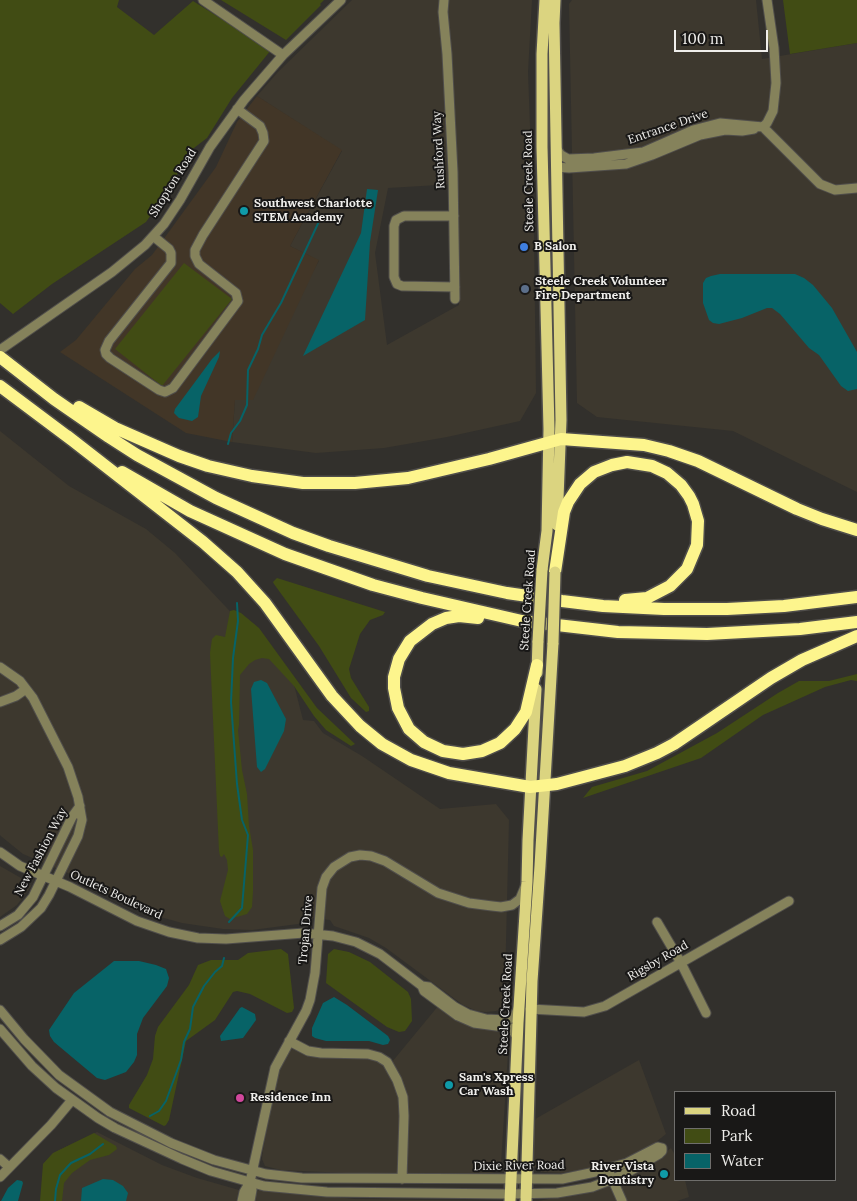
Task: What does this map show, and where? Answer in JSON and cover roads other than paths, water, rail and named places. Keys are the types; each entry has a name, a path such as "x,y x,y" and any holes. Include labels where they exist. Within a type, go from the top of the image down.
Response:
{"highway":[{"path":"0,350 63,396 115,428 179,456 208,466 252,476 303,483 340,484 385,481 444,470 555,440 644,445 674,452 698,461 797,509 857,530"},
{"path":"0,357 54,399 116,441 162,470 216,498 293,533 336,549 428,576 507,593 603,606 664,609 728,609 857,597"},
{"path":"0,386 203,542 237,572 251,586 278,620 341,707 370,735 395,752 428,767 449,773 530,787 544,786 610,771 657,753 689,734 786,669 817,652 857,636"},
{"path":"66,436 114,467 190,511 285,554 333,572 397,592 522,621"},
{"path":"507,593 631,600 655,595 677,581 692,561 699,529 693,504 681,485 660,469 628,462 603,468 580,484 568,502 562,523 555,572"},
{"path":"537,665 529,702 521,721 515,730 500,743 482,751 472,754 454,753 433,748 409,729 398,708 394,677 399,659 410,641 424,628 439,620 459,616 618,632 707,634 800,629 857,622"}],"main road":[{"name":"Steele Creek Road","path":"509,1198 517,1037 525,1008 521,970 542,570 555,440 549,373 543,169 545,0"},
{"name":"Steele Creek Road","path":"526,1198 525,1008 544,786 553,642 555,572 558,263 555,0"},
{"path":"543,77 550,157 551,163 556,167"},
{"path":"543,169 547,170 549,174 550,204 558,263"}],"street":[{"path":"203,0 283,55"},
{"name":"Shopton Road","path":"0,350 112,272 153,236 180,200 210,147 237,109 283,55 340,0"},
{"name":"Rushford Way","path":"444,0 443,12 453,172 455,299"},
{"path":"767,0 774,48 776,82 773,111 763,127 820,184 835,190 857,188"},
{"path":"153,236 169,249 171,263 109,341 105,350 110,358 159,390 166,392 173,388 238,301 236,293 199,264 195,256 195,250 203,235 264,141 263,131 260,126 237,109"},
{"name":"Entrance Drive","path":"556,148 561,155 568,159 594,158 643,152 693,130 720,123 763,127"},
{"name":"Entrance Drive","path":"556,167 569,168 626,164 700,135 725,130 742,131 763,127"},
{"path":"454,216 404,216 396,220 394,226 394,277 397,284 402,286 455,287"},
{"name":"New Fashion Way","path":"0,667 20,681 33,698 68,767 76,790 82,820 80,830 50,895 36,914 0,940"},
{"path":"0,702 16,696 26,689"},
{"name":"New Fashion Way","path":"0,926 22,911 33,897 72,817 80,806"},
{"name":"Outlets Boulevard","path":"0,852 20,866 56,880 137,921 186,936 226,940 318,933 348,939 387,958 422,986 424,991 458,1016 474,1023 511,1028 517,1037"},
{"name":"Trojan Drive","path":"251,1177 274,1068 306,1011 310,1000 314,980 321,891 324,881 334,867 349,858 365,855 378,858 438,893 492,906 508,906 520,898 527,882"},
{"name":"Rigsby Road","path":"525,1008 584,1012 605,1006 789,901"},
{"path":"657,922 681,962 706,1013"},
{"name":"Outlets Boulevard","path":"422,986 429,987 460,1010 478,1017 508,1019 525,1008"},
{"name":"Dixie River Road","path":"0,1010 38,1055 59,1075 110,1112 171,1143 251,1177 284,1189 526,1198 572,1192 592,1187 630,1171 662,1151 662,1148 658,1147 627,1164 562,1179 302,1178 266,1174 251,1177 211,1171 115,1128 72,1100 32,1066 0,1029"},
{"path":"289,1041 308,1051 368,1054 379,1057 387,1062 397,1080 403,1097 402,1179"},
{"path":"0,1177 72,1100"},
{"path":"0,1159 10,1167"},
{"path":"608,1168 622,1201"},
{"path":"242,1201 251,1177"},
{"path":"250,1201 252,1190 251,1177"}],"water":[{"path":"367,189 378,190 370,242 365,320 303,356 361,233"},
{"path":"720,274 795,274 813,285 832,308 857,352 857,389 848,391 841,386 819,355 809,348 780,314 772,308 719,324 709,320 703,303 703,283 706,278"},
{"path":"220,351 201,396 198,417 192,421 179,418 174,413 175,409"},
{"path":"261,680 267,683 286,719 284,731 265,769 261,772 257,767 251,689 254,682"},
{"path":"114,961 139,961 156,965 166,969 169,978 167,986 143,1018 137,1034 137,1055 134,1062 126,1072 105,1080 97,1078 54,1042 49,1030 74,993"},
{"path":"334,997 388,1036 390,1040 388,1044 383,1045 369,1041 326,1041 312,1036 312,1028 323,1003"},
{"path":"242,1007 255,1014 256,1020 243,1038 221,1041 220,1036"},
{"path":"103,1179 113,1180 123,1186 128,1193 126,1201 81,1201 82,1188"},
{"path":"17,1180 23,1183 18,1201 1,1201 8,1188"}],"waterway":[{"path":"228,444 231,433 240,421 247,405 248,370 262,335 281,303 322,215"},
{"path":"229,922 242,908 248,835 242,820 237,784 231,702 233,658 238,621 237,603"},
{"path":"150,1116 159,1111 166,1101 181,1060 184,1042 190,1029 193,1007 204,986 222,966 224,958"},
{"path":"55,1201 60,1175 71,1163 90,1154 103,1144"}],"place":[{"name":"Southwest Charlotte STEM Academy","path":"244,211"},
{"name":"B Salon","path":"524,247"},
{"name":"Steele Creek Volunteer Fire Department","path":"525,289"},
{"name":"Sam's Xpress Car Wash","path":"449,1085"},
{"name":"Residence Inn","path":"240,1098"},
{"name":"River Vista Dentistry","path":"664,1174"}]}
